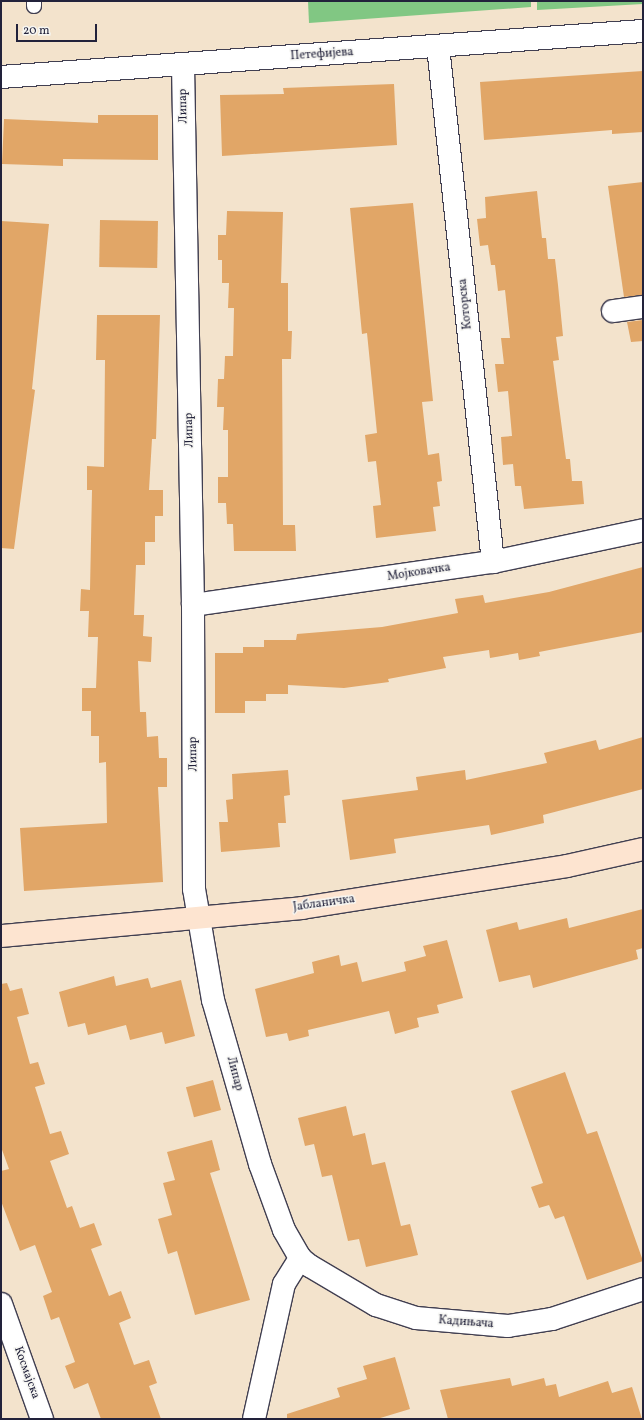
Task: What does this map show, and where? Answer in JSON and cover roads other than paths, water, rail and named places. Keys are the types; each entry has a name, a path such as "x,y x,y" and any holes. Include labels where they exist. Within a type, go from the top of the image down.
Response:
{"street":[{"name":"Петефијева","path":"1,77 643,31"},
{"name":"Которска","path":"438,46 494,562"},
{"name":"Липар","path":"183,65 193,605 194,889 213,1000 251,1136 284,1230 300,1258"},
{"path":"613,311 643,307"},
{"name":"Мојковачка","path":"193,605 494,562 643,530"},
{"name":"Јабланичка","path":"1,936 198,919 302,908 458,884 643,849"},
{"path":"254,1419 284,1284 300,1258"},
{"name":"Кадињача","path":"300,1258 376,1305 416,1318 459,1324 508,1326 552,1319 643,1289"},
{"name":"Космајска","path":"2,1309 42,1419"}]}
